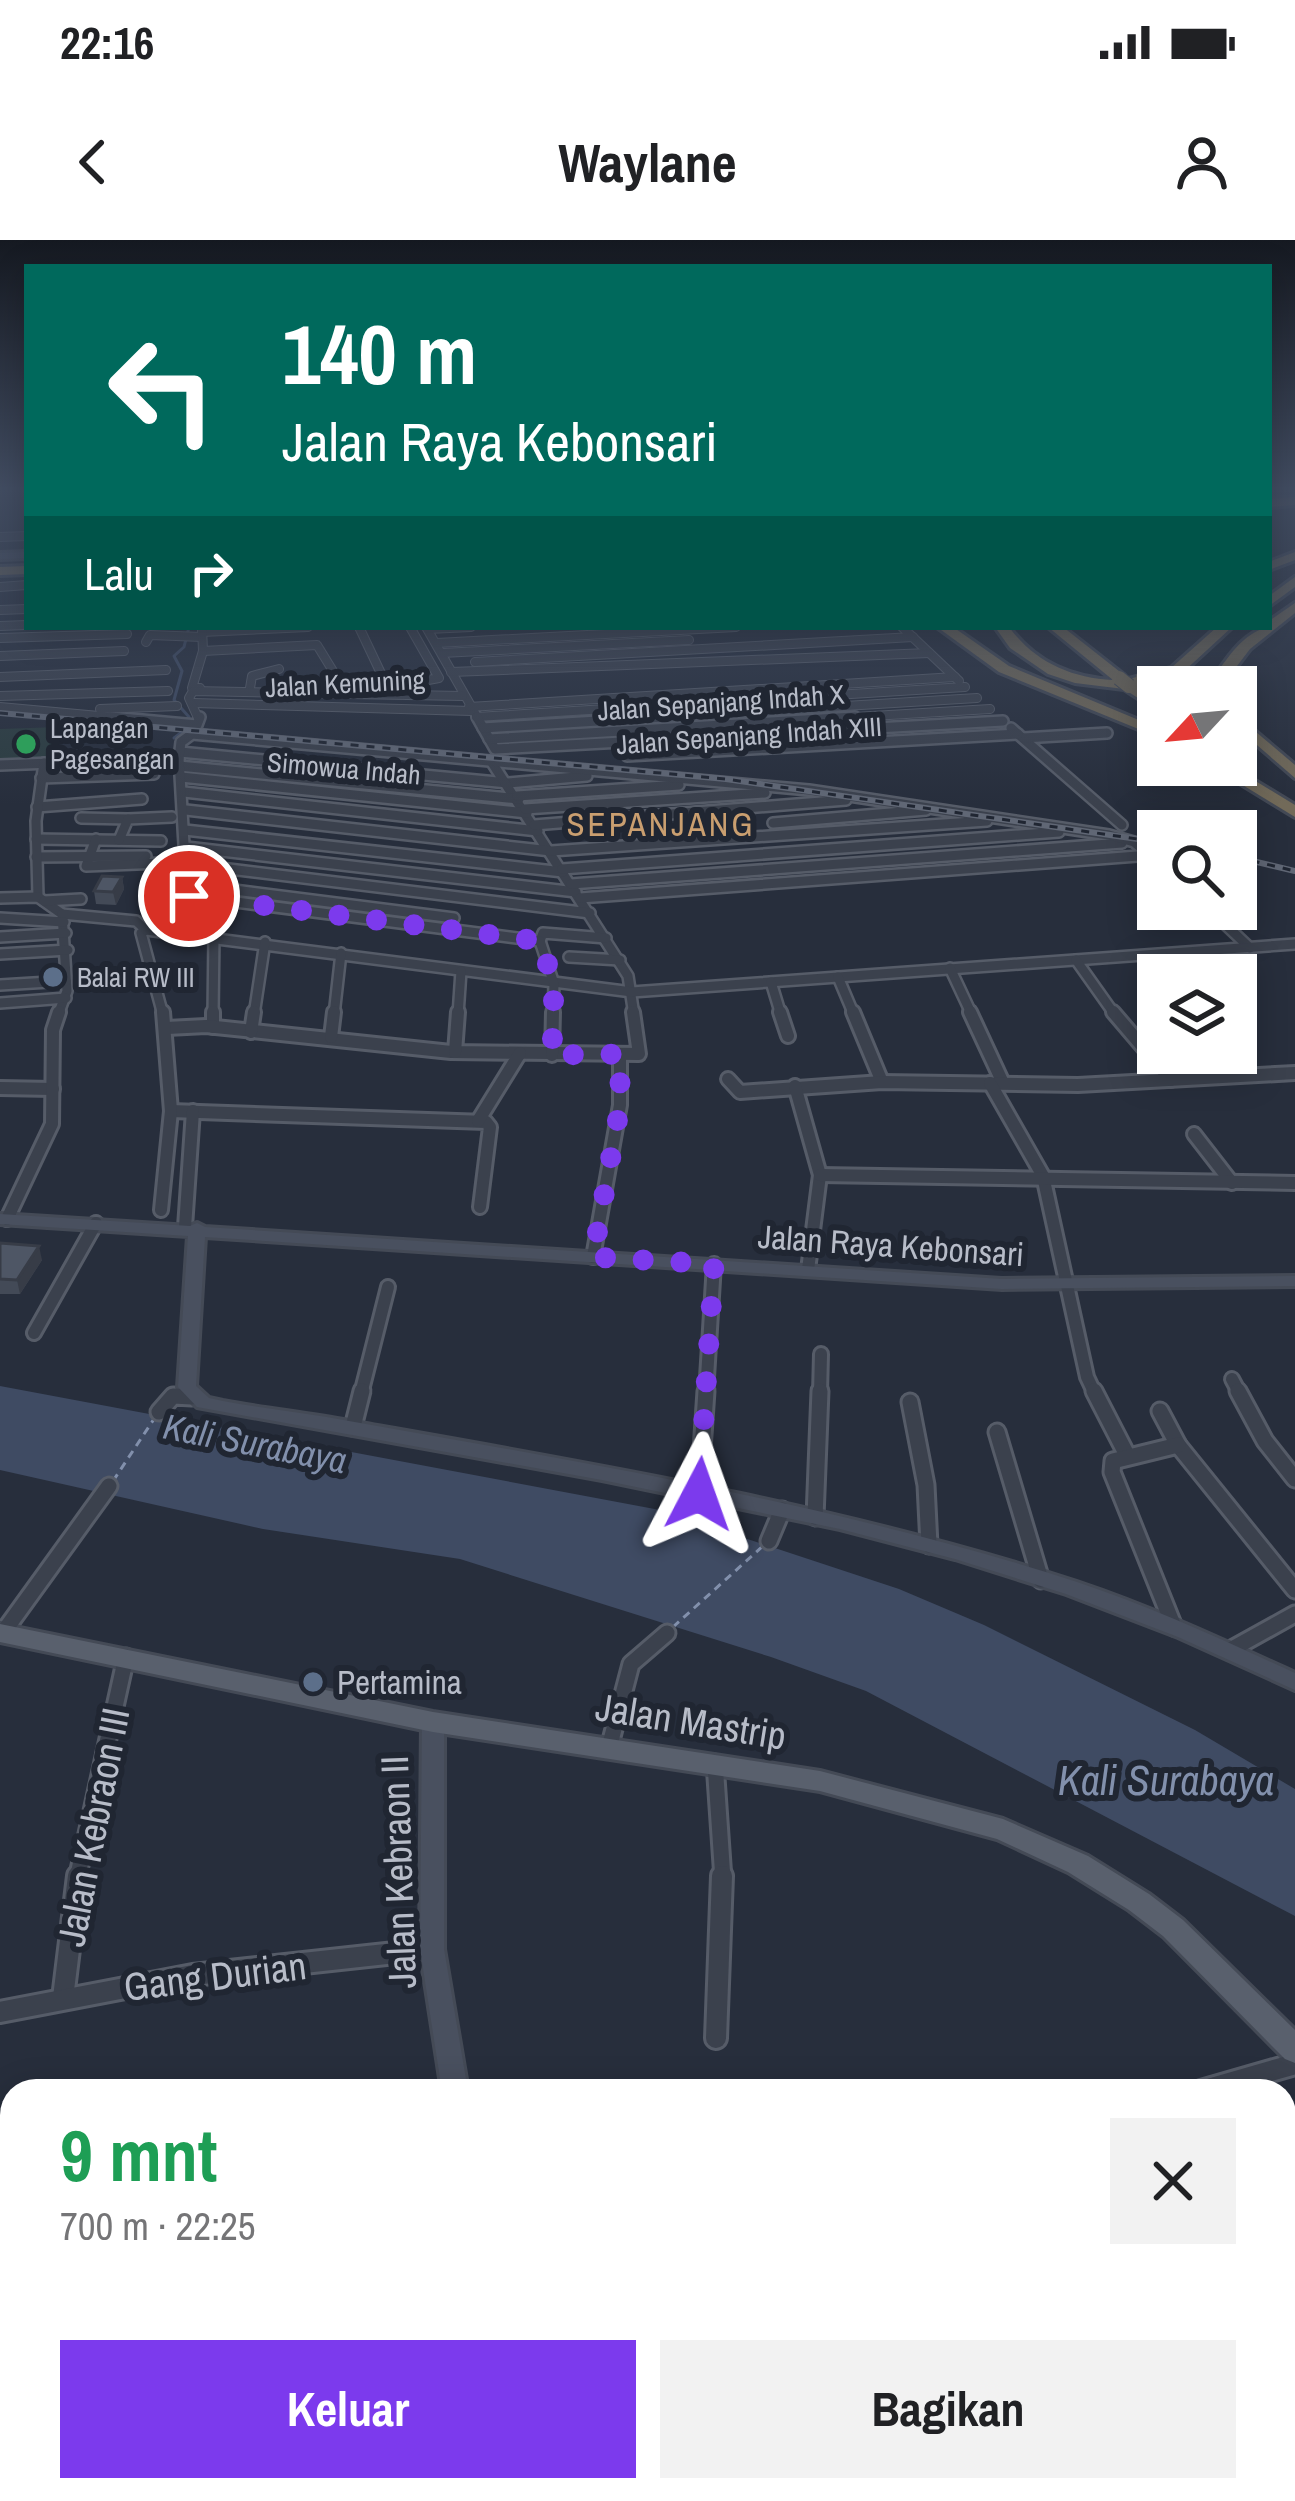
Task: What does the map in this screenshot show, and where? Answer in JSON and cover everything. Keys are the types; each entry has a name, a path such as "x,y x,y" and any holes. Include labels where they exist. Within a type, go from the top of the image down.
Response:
{"highway":[{"path":"948,630 1024,679 1137,725"},
{"path":"960,630 985,657"},
{"path":"1004,630 1028,661 1067,676 1112,683 1169,675 1222,630"},
{"path":"1060,630 1137,681"},
{"path":"1081,630 1137,680"},
{"path":"1219,666 1242,630"},
{"path":"1231,666 1245,646 1266,630"},
{"path":"1257,743 1295,777"},
{"path":"1257,754 1295,777"},
{"path":"1257,774 1295,800"},
{"path":"1253,786 1295,812"}],"main road":[{"name":"Jalan Mastrip","path":"1,1634 433,1722 715,1763 938,1809 1040,1844 1108,1882 1174,1928 1295,2050"}],"street":[{"path":"146,642 150,635 260,630"},
{"path":"360,630 387,686"},
{"name":"Jalan Kemuning","path":"193,689 344,689 439,678 412,630"},
{"path":"433,637 538,630"},
{"path":"433,637 645,630"},
{"path":"433,637 799,630"},
{"path":"905,630 1122,824"},
{"path":"0,638 127,634"},
{"path":"0,707 187,724 201,721 188,694 203,652 197,634"},
{"path":"167,1028 331,1037 455,1052 639,1054 632,992 620,960 508,783 433,637"},
{"path":"449,668 913,637"},
{"path":"804,643 809,653"},
{"path":"203,652 317,645 344,689"},
{"path":"0,656 124,651"},
{"path":"449,668 809,653 849,652 862,658 928,653"},
{"path":"250,688 252,676 278,669"},
{"path":"0,677 166,670"},
{"path":"194,703 472,712 956,677"},
{"name":"Jalan Sepanjang Indah X","path":"472,712 965,687"},
{"path":"193,689 463,695"},
{"path":"0,696 168,691"},
{"path":"58,712 65,695"},
{"path":"483,728 977,698"},
{"path":"58,712 176,706"},
{"path":"492,750 990,709"},
{"name":"Jalan Sepanjang Indah XIII","path":"492,750 1003,721"},
{"path":"627,756 1107,733"},
{"path":"189,932 180,763 181,742 192,734 492,750 625,773 877,797 1082,830 1137,844"},
{"path":"3,1219 52,1124 53,1030 66,998 64,921 40,899 36,857 44,763"},
{"path":"0,765 180,763 522,804 809,790"},
{"name":"Simowua Indah","path":"180,763 508,783 625,773"},
{"path":"41,778 154,774"},
{"path":"522,804 722,782"},
{"path":"184,792 536,828 877,797"},
{"path":"37,807 142,799"},
{"path":"773,823 943,807"},
{"path":"186,810 550,851 1014,819"},
{"path":"80,818 172,817"},
{"path":"119,840 128,819"},
{"path":"185,830 562,871 1082,830"},
{"path":"36,839 161,841"},
{"path":"96,839 85,865 184,863 590,913"},
{"path":"575,891 1134,842"},
{"path":"186,847 575,891 1137,859"},
{"path":"36,857 146,856"},
{"path":"92,879 99,867"},
{"path":"189,890 454,918"},
{"path":"189,890 540,941"},
{"path":"0,898 81,899"},
{"path":"0,918 189,932 632,992 1137,956"},
{"path":"0,937 64,921"},
{"path":"144,928 141,933 167,1028 171,1111 161,1210"},
{"path":"1231,930 1250,948"},
{"path":"552,1055 554,984 540,941 543,933 606,938"},
{"path":"213,1028 214,935"},
{"path":"251,1032 265,942"},
{"path":"1162,954 1294,945"},
{"path":"0,955 68,950"},
{"path":"331,1037 340,953"},
{"path":"569,957 620,960"},
{"path":"1076,960 1133,1041 1171,1080"},
{"path":"950,968 996,1083 1043,1177 1071,1286 1087,1377 1127,1454"},
{"path":"455,1052 461,971"},
{"path":"838,977 882,1082"},
{"path":"0,985 66,981"},
{"path":"771,982 788,1036"},
{"path":"0,1004 66,998"},
{"path":"478,1121 520,1053"},
{"path":"593,1257 620,1106 620,1054"},
{"path":"1257,1074 1295,1073"},
{"path":"728,1079 738,1092 882,1082 1171,1080 1237,1074"},
{"path":"795,1086 820,1175 808,1270"},
{"path":"0,1088 52,1089"},
{"path":"171,1111 478,1121 490,1126 481,1208"},
{"path":"192,1397 187,1387 193,1111"},
{"path":"1194,1134 1232,1183"},
{"path":"820,1175 1295,1184"},
{"name":"Jalan Raya Kebonsari","path":"3,1219 1071,1286 1295,1281"},
{"path":"34,1333 96,1223"},
{"path":"699,1494 714,1264"},
{"path":"353,1427 388,1287"},
{"path":"815,1517 820,1354"},
{"path":"1232,1379 1265,1441 1295,1479"},
{"path":"158,1412 168,1399 192,1397 229,1409 353,1427 815,1517 929,1545 1041,1580 1232,1649 1295,1682"},
{"path":"910,1402 926,1486 929,1545"},
{"path":"1160,1411 1178,1445 1295,1590"},
{"path":"997,1432 1041,1580"},
{"path":"1174,1627 1116,1486 1113,1461 1178,1445"},
{"path":"1,1634 109,1486"},
{"path":"769,1541 782,1510"},
{"path":"1232,1649 1295,1614"},
{"path":"609,1748 631,1664 667,1633"},
{"name":"Jalan Kebraon III","path":"63,1998 80,1857 126,1657"},
{"name":"Jalan Kebraon II","path":"433,1722 432,1949 452,2079"},
{"path":"715,1763 724,1899 716,2038"},
{"name":"Gang Durian","path":"0,2012 193,1975 432,1949"},
{"path":"1243,2079 1295,2064"}],"shaded area":[{"name":"Lapangan Pagesangan","path":"57,727 49,759 0,762 0,729"}],"water":[{"name":"Kali Surabaya","path":"0,1386 660,1510 899,1589 984,1625 1195,1730 1295,1789 1295,1916 866,1691 771,1657 460,1559 263,1529 0,1470"}],"building":[{"path":"102,876 122,877 113,892 94,891"},
{"path":"0,1243 39,1246 17,1280 0,1279"}],"waterway":[{"path":"174,738 186,729 189,717 174,700 182,671 174,656 184,647 188,630"}],"ferry route":[{"path":"113,1481 154,1419"},
{"path":"673,1627 764,1545"}],"railway":[{"path":"0,713 726,779 1137,839"},
{"path":"1257,862 1295,871"}],"place":[{"name":"Lapangan Pagesangan","path":"26,744"},
{"name":"Balai RW III","path":"53,977"},
{"name":"Pertamina","path":"313,1682"}],"district":[{"name":"SEPANJANG","path":"661,824"}],"route":[{"path":"189,896 540,941 554,984 552,1055 620,1054 620,1106 593,1257 714,1264 699,1494"}]}
